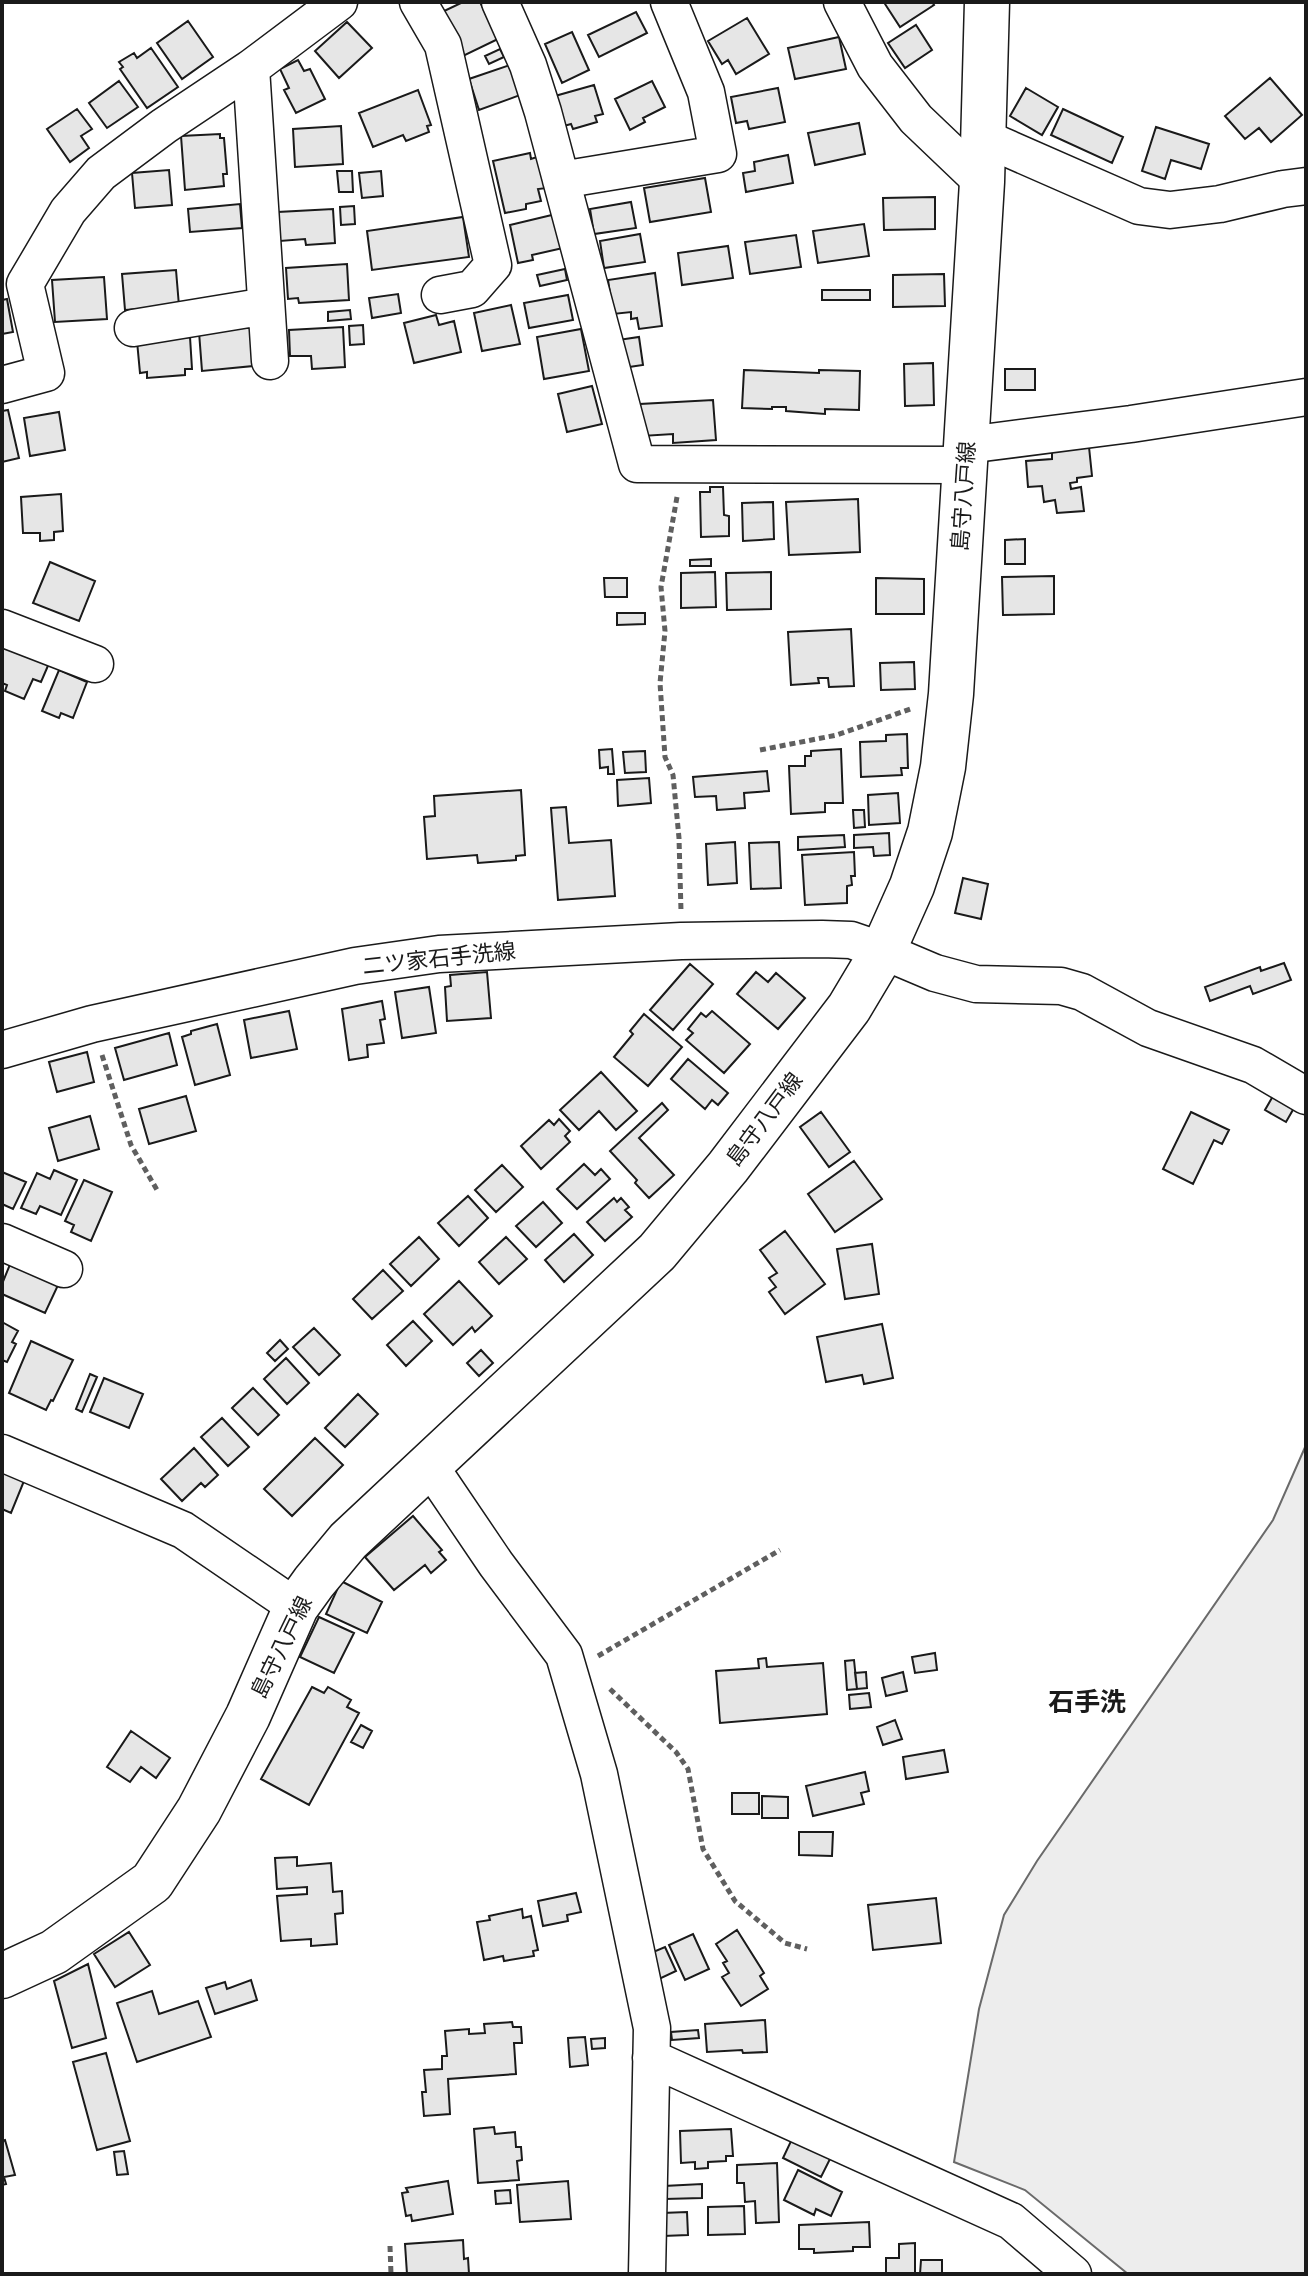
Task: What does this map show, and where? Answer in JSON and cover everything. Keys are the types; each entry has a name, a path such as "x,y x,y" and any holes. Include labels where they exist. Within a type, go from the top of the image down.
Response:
{"main road":[{"name":"島守八戸線","path":"5,1968 54,1952 152,1882 199,1810 248,1716 296,1607 314,1582 348,1541 657,1252 728,1167 849,1008 883,951 912,886 930,832 943,767 951,694 982,182 987,2"}],"street":[{"path":"2,385 46,373 25,284 68,211 101,173 339,2"},
{"path":"418,2 443,45 493,265 472,289 440,295"},
{"path":"500,2 528,65 637,464 966,455 1131,424 1306,397"},
{"path":"561,180 718,154 706,92 669,2"},
{"path":"842,2 875,66 916,119 982,182"},
{"path":"251,68 270,361"},
{"path":"984,138 1139,206 1182,209 1306,186"},
{"path":"133,328 266,306"},
{"path":"2,628 95,664"},
{"name":"二ツ家石手洗線","path":"2,1050 92,1024 355,966 439,954 681,941 851,940 935,973 976,984 1061,986 1082,992 1148,1028 1253,1065 1306,1096"},
{"path":"2,1242 64,1269"},
{"path":"2,1453 183,1530 296,1607"},
{"path":"429,1465 496,1564 564,1655 576,1666 652,2028 647,2274"},
{"path":"651,2058 1011,2221 1073,2274"}],"path":[{"path":"679,464 677,509 661,587 665,631 660,683 665,757 673,775 679,838 681,941"},
{"path":"760,750 837,735 951,694"},
{"path":"92,1024 131,1145 157,1190"},
{"path":"780,1550 593,1660 576,1666 676,1752 688,1769 703,1849 735,1901 785,1943 807,1949"},
{"path":"390,2246 391,2274"}],"shaded area":[{"path":"1306,1445 1306,2274 1128,2274 1025,2190 954,2162 979,2009 1004,1915 1037,1861 1273,1520"}],"building":[{"path":"463,2 480,2 498,39 463,56 442,12"},
{"path":"932,2 934,5 900,27 885,4"},
{"path":"636,12 647,33 599,57 588,35"},
{"path":"747,18 769,54 736,74 728,60 722,64 708,41"},
{"path":"188,21 213,57 182,79 157,43"},
{"path":"347,22 372,48 339,78 315,51"},
{"path":"916,25 932,50 905,68 888,43"},
{"path":"572,32 589,70 562,83 545,44"},
{"path":"839,37 846,69 795,79 788,48"},
{"path":"151,48 178,87 147,108 120,69 123,67 119,62 134,53 137,58"},
{"path":"500,49 504,57 489,64 485,56"},
{"path":"298,60 304,71 310,69 325,99 296,113 284,90 289,88 280,69"},
{"path":"513,64 523,94 479,110 469,79"},
{"path":"1270,78 1302,115 1271,142 1259,128 1245,139 1225,116"},
{"path":"119,81 138,107 107,128 89,103"},
{"path":"652,81 665,107 643,118 645,122 630,130 615,99"},
{"path":"594,85 603,114 595,116 597,122 573,129 571,124 564,126 555,96"},
{"path":"778,88 785,122 749,129 747,121 736,123 731,97"},
{"path":"1026,88 1058,107 1042,135 1010,116"},
{"path":"418,90 431,125 427,126 429,132 406,141 403,135 373,147 359,113"},
{"path":"77,109 92,129 81,136 89,148 70,162 47,129"},
{"path":"1063,109 1123,137 1112,163 1051,135"},
{"path":"859,123 865,154 815,165 808,133"},
{"path":"341,126 343,164 295,167 293,129"},
{"path":"1156,127 1209,144 1201,169 1171,160 1165,179 1142,171"},
{"path":"220,134 220,138 224,138 227,174 223,174 224,186 185,190 181,136"},
{"path":"530,153 531,159 540,156 547,188 538,189 541,201 526,204 526,209 505,213 493,161"},
{"path":"788,155 793,183 746,192 743,173 755,171 754,162"},
{"path":"169,170 172,205 135,208 132,173"},
{"path":"337,171 352,171 353,192 339,192"},
{"path":"381,171 383,196 362,198 359,173"},
{"path":"705,178 711,212 650,222 644,188"},
{"path":"935,197 935,229 884,230 883,198"},
{"path":"631,202 636,228 594,234 590,209"},
{"path":"240,204 242,228 190,232 188,209"},
{"path":"354,206 355,224 341,225 340,207"},
{"path":"333,209 335,243 306,245 305,239 280,241 278,212"},
{"path":"556,214 563,248 532,255 533,260 518,263 510,225"},
{"path":"463,217 469,257 372,270 367,231"},
{"path":"864,224 869,256 818,263 813,231"},
{"path":"640,234 645,262 604,268 600,241"},
{"path":"796,235 801,267 750,274 745,242"},
{"path":"728,246 733,278 682,285 678,253"},
{"path":"347,264 349,300 299,303 298,298 288,299 286,268"},
{"path":"565,269 567,280 540,286 537,275"},
{"path":"176,270 179,306 125,310 122,274"},
{"path":"655,273 662,326 639,329 637,318 631,319 631,312 613,314 608,280"},
{"path":"944,274 945,306 893,307 893,275"},
{"path":"104,277 107,319 55,322 52,280"},
{"path":"822,290 870,290 870,300 822,300"},
{"path":"398,294 401,313 372,318 369,298"},
{"path":"568,295 573,320 529,328 524,303"},
{"path":"7,299 13,332 2,334 2,300"},
{"path":"511,305 520,344 482,351 474,313"},
{"path":"350,310 351,319 328,321 328,312"},
{"path":"436,315 439,325 454,321 461,352 414,363 404,323"},
{"path":"363,325 364,344 350,345 349,326"},
{"path":"250,327 253,366 202,371 199,332"},
{"path":"343,327 345,367 312,369 311,356 290,356 289,330"},
{"path":"581,329 589,371 544,379 537,337"},
{"path":"190,337 192,369 185,369 185,375 147,378 147,372 140,373 137,341"},
{"path":"639,337 643,365 622,368 618,340"},
{"path":"933,363 934,405 905,406 904,364"},
{"path":"1005,369 1035,369 1035,390 1005,390"},
{"path":"744,370 860,371 859,410 825,409 825,414 786,411 786,407 742,408"},
{"path":"592,386 602,424 567,432 558,394"},
{"path":"713,400 716,440 673,443 673,434 642,436 640,404"},
{"path":"8,410 19,458 2,462 2,411"},
{"path":"59,412 65,450 30,456 24,418"},
{"path":"1089,447 1092,476 1077,478 1077,482 1070,483 1071,489 1081,487 1084,511 1057,513 1055,500 1044,502 1042,486 1028,487 1026,461 1052,459 1052,451"},
{"path":"710,487 723,487 724,515 729,516 729,536 701,537 700,492 710,492"},
{"path":"61,494 63,531 54,532 54,540 40,541 40,533 23,533 21,497"},
{"path":"858,499 860,552 789,555 786,502"},
{"path":"773,502 774,539 743,541 742,503"},
{"path":"1025,539 1025,564 1005,564 1005,540"},
{"path":"711,559 711,566 690,566 690,560"},
{"path":"50,562 95,581 79,621 33,603"},
{"path":"715,572 716,607 681,608 681,573"},
{"path":"771,572 771,609 727,610 726,573"},
{"path":"1054,576 1054,614 1003,615 1002,577"},
{"path":"604,578 627,578 627,597 605,597"},
{"path":"876,578 924,579 924,614 876,614"},
{"path":"617,613 645,613 645,624 617,625"},
{"path":"851,629 854,686 829,687 828,678 818,678 819,683 791,685 788,632"},
{"path":"2,646 50,661 41,682 33,679 24,699 5,691 7,685 2,683"},
{"path":"914,662 915,689 881,690 880,663"},
{"path":"59,670 87,682 73,718 61,713 59,718 42,711"},
{"path":"907,734 908,768 901,768 902,775 861,777 860,742 886,741 886,735"},
{"path":"612,749 614,774 608,774 608,767 600,768 599,750"},
{"path":"841,749 843,803 825,803 825,812 791,814 789,766 805,766 805,756 811,756 811,751"},
{"path":"645,751 646,772 625,773 623,752"},
{"path":"767,771 769,791 744,793 745,808 717,810 716,796 695,797 693,777"},
{"path":"649,778 651,803 618,806 617,780"},
{"path":"521,790 525,855 516,856 516,860 478,863 477,855 427,859 424,817 435,816 434,796"},
{"path":"898,793 900,823 869,825 868,795"},
{"path":"566,807 569,843 611,840 615,896 558,900 551,808"},
{"path":"853,810 864,810 865,827 854,828"},
{"path":"889,833 890,855 874,856 873,847 854,848 854,835"},
{"path":"844,835 845,847 798,850 798,837"},
{"path":"735,842 737,883 708,885 706,844"},
{"path":"779,842 781,888 751,889 749,843"},
{"path":"854,852 855,876 851,876 852,885 847,886 847,903 805,905 802,855"},
{"path":"963,878 988,884 981,919 955,913"},
{"path":"1284,963 1291,980 1253,994 1250,986 1210,1001 1205,987 1260,967 1261,971"},
{"path":"690,964 713,984 673,1030 650,1010"},
{"path":"487,972 491,1018 447,1021 445,987 451,986 450,975"},
{"path":"756,972 768,982 776,973 805,998 778,1029 737,994"},
{"path":"429,987 436,1033 402,1038 395,992"},
{"path":"382,1001 385,1019 380,1020 384,1043 367,1045 368,1057 349,1060 342,1009"},
{"path":"289,1011 297,1049 251,1058 244,1020"},
{"path":"712,1011 750,1044 724,1073 686,1040 693,1033 688,1029 701,1013 706,1017"},
{"path":"644,1014 682,1047 648,1086 614,1057 633,1034 630,1031"},
{"path":"217,1024 230,1075 195,1085 182,1037 191,1034 191,1031"},
{"path":"169,1033 177,1065 124,1080 115,1048"},
{"path":"87,1052 94,1082 57,1092 49,1062"},
{"path":"688,1059 728,1093 718,1105 712,1100 705,1109 671,1079"},
{"path":"601,1072 637,1111 616,1130 599,1111 579,1130 560,1110"},
{"path":"186,1096 196,1131 149,1144 139,1109"},
{"path":"1273,1096 1294,1108 1286,1122 1265,1110"},
{"path":"662,1103 668,1110 639,1138 674,1175 649,1198 610,1151"},
{"path":"821,1112 850,1152 829,1167 800,1127"},
{"path":"1191,1112 1229,1130 1222,1144 1214,1140 1193,1184 1163,1169"},
{"path":"90,1116 99,1149 58,1161 49,1128"},
{"path":"559,1119 570,1131 565,1136 570,1142 541,1169 521,1146 549,1120 554,1125"},
{"path":"854,1161 882,1199 835,1232 808,1194"},
{"path":"584,1164 595,1175 601,1169 610,1179 577,1209 557,1189"},
{"path":"502,1165 523,1187 496,1212 475,1190"},
{"path":"54,1170 77,1180 61,1215 40,1206 36,1214 21,1208 37,1173 50,1179"},
{"path":"2,1172 26,1182 13,1209 2,1204"},
{"path":"84,1180 112,1192 91,1241 71,1232 74,1225 65,1221"},
{"path":"468,1196 488,1218 459,1246 438,1223"},
{"path":"614,1198 617,1202 621,1198 629,1207 625,1210 632,1217 605,1241 587,1222"},
{"path":"543,1202 562,1223 536,1247 516,1226"},
{"path":"785,1231 825,1284 785,1314 769,1292 776,1287 769,1278 777,1273 760,1250"},
{"path":"574,1234 593,1255 564,1282 545,1260"},
{"path":"419,1237 439,1259 411,1286 390,1264"},
{"path":"506,1237 527,1259 499,1284 479,1262"},
{"path":"872,1244 879,1294 845,1299 837,1249"},
{"path":"11,1262 59,1283 45,1313 2,1294 2,1284"},
{"path":"383,1270 403,1291 372,1319 353,1299"},
{"path":"459,1281 492,1316 475,1332 472,1327 453,1345 424,1314"},
{"path":"413,1321 432,1341 406,1366 387,1345"},
{"path":"2,1322 18,1331 12,1342 16,1344 7,1362 2,1360"},
{"path":"882,1324 893,1378 864,1384 862,1375 826,1382 817,1337"},
{"path":"314,1328 340,1355 319,1375 293,1347"},
{"path":"280,1340 288,1349 275,1361 267,1353"},
{"path":"31,1341 73,1360 46,1410 9,1393"},
{"path":"481,1350 493,1363 479,1376 467,1363"},
{"path":"286,1358 309,1383 287,1404 264,1379"},
{"path":"90,1374 97,1377 82,1412 76,1409"},
{"path":"104,1378 143,1394 129,1428 90,1412"},
{"path":"253,1388 279,1415 258,1435 232,1408"},
{"path":"358,1394 378,1414 345,1447 325,1428"},
{"path":"222,1418 249,1447 228,1466 201,1437"},
{"path":"315,1438 343,1465 292,1516 264,1489"},
{"path":"194,1448 218,1475 205,1487 201,1483 182,1501 161,1479"},
{"path":"2,1471 24,1481 11,1513 2,1509"},
{"path":"413,1516 442,1550 439,1552 446,1560 431,1573 425,1565 394,1590 365,1557"},
{"path":"341,1581 382,1602 367,1633 326,1614"},
{"path":"319,1617 354,1633 334,1673 300,1657"},
{"path":"935,1653 937,1670 915,1673 912,1657"},
{"path":"766,1658 767,1667 823,1663 827,1714 720,1723 716,1671 759,1668 758,1659"},
{"path":"854,1660 857,1689 847,1690 845,1661"},
{"path":"866,1672 867,1688 857,1689 855,1673"},
{"path":"903,1672 907,1691 886,1696 882,1678"},
{"path":"312,1687 324,1693 328,1687 351,1700 347,1707 359,1713 309,1805 261,1779"},
{"path":"869,1693 871,1707 850,1709 849,1695"},
{"path":"895,1720 902,1739 883,1745 877,1727"},
{"path":"361,1725 372,1731 363,1748 351,1742"},
{"path":"131,1731 170,1758 156,1778 141,1767 130,1782 107,1767"},
{"path":"944,1750 948,1772 906,1779 903,1757"},
{"path":"865,1772 869,1791 861,1793 864,1804 813,1816 806,1786"},
{"path":"732,1793 759,1793 759,1814 732,1814"},
{"path":"762,1796 788,1797 788,1818 762,1818"},
{"path":"799,1832 833,1832 832,1856 799,1855"},
{"path":"297,1857 297,1866 331,1863 333,1892 342,1891 343,1913 335,1914 337,1944 311,1946 311,1939 281,1941 277,1896 307,1894 307,1887 277,1889 275,1858"},
{"path":"576,1893 581,1912 567,1915 568,1921 543,1926 538,1901"},
{"path":"936,1898 941,1943 873,1950 868,1905"},
{"path":"522,1909 523,1918 531,1916 538,1950 533,1951 534,1956 504,1961 503,1956 484,1960 477,1922 490,1920 489,1916"},
{"path":"737,1930 764,1973 760,1976 768,1989 741,2006 722,1977 729,1973 723,1963 727,1961 716,1944"},
{"path":"129,1932 150,1965 115,1987 94,1954"},
{"path":"693,1934 709,1969 685,1980 669,1945"},
{"path":"665,1947 676,1971 657,1980 646,1955"},
{"path":"88,1964 106,2038 72,2048 54,1981"},
{"path":"251,1980 257,2000 215,2014 206,1988 225,1982 227,1989"},
{"path":"152,1991 159,2014 198,2001 211,2037 137,2062 117,2003"},
{"path":"765,2020 767,2052 707,2052 705,2024"},
{"path":"512,2022 513,2027 521,2027 522,2043 514,2043 516,2074 448,2079 450,2114 424,2116 424,2070 442,2069 442,2056 447,2056 445,2031 469,2029 469,2034 485,2033 484,2024"},
{"path":"698,2030 699,2038 672,2040 671,2032"},
{"path":"585,2037 588,2065 570,2067 568,2038"},
{"path":"605,2038 605,2048 592,2049 591,2039"},
{"path":"106,2053 130,2141 97,2150 73,2062"},
{"path":"494,2127 495,2134 515,2132 516,2147 521,2147 522,2160 517,2161 519,2180 478,2183 474,2129"},
{"path":"731,2129 733,2156 726,2156 726,2161 708,2162 708,2168 695,2169 695,2162 681,2163 680,2131"},
{"path":"792,2139 831,2157 821,2177 783,2158"},
{"path":"5,2140 15,2175 4,2177 6,2184 2,2185 2,2141"},
{"path":"124,2151 128,2174 117,2175 114,2152"},
{"path":"777,2163 779,2222 756,2223 755,2201 745,2202 744,2183 737,2183 737,2165"},
{"path":"798,2170 842,2192 831,2216 816,2209 814,2215 784,2200"},
{"path":"448,2181 453,2214 412,2221 411,2215 406,2216 402,2193 408,2192 406,2188"},
{"path":"568,2181 571,2219 520,2222 517,2185"},
{"path":"702,2184 702,2198 665,2199 664,2186"},
{"path":"510,2190 511,2203 496,2204 495,2191"},
{"path":"744,2206 745,2234 708,2235 708,2207"},
{"path":"687,2212 688,2235 663,2236 662,2213"},
{"path":"869,2222 870,2247 814,2253 814,2249 799,2249 799,2225"},
{"path":"463,2240 469,2274 407,2274 405,2244"},
{"path":"915,2243 915,2274 886,2274 886,2258 899,2258 899,2244"},
{"path":"921,2260 942,2260 942,2274 920,2274"}],"district":[{"name":"石手洗","path":"1087,1702"}]}
